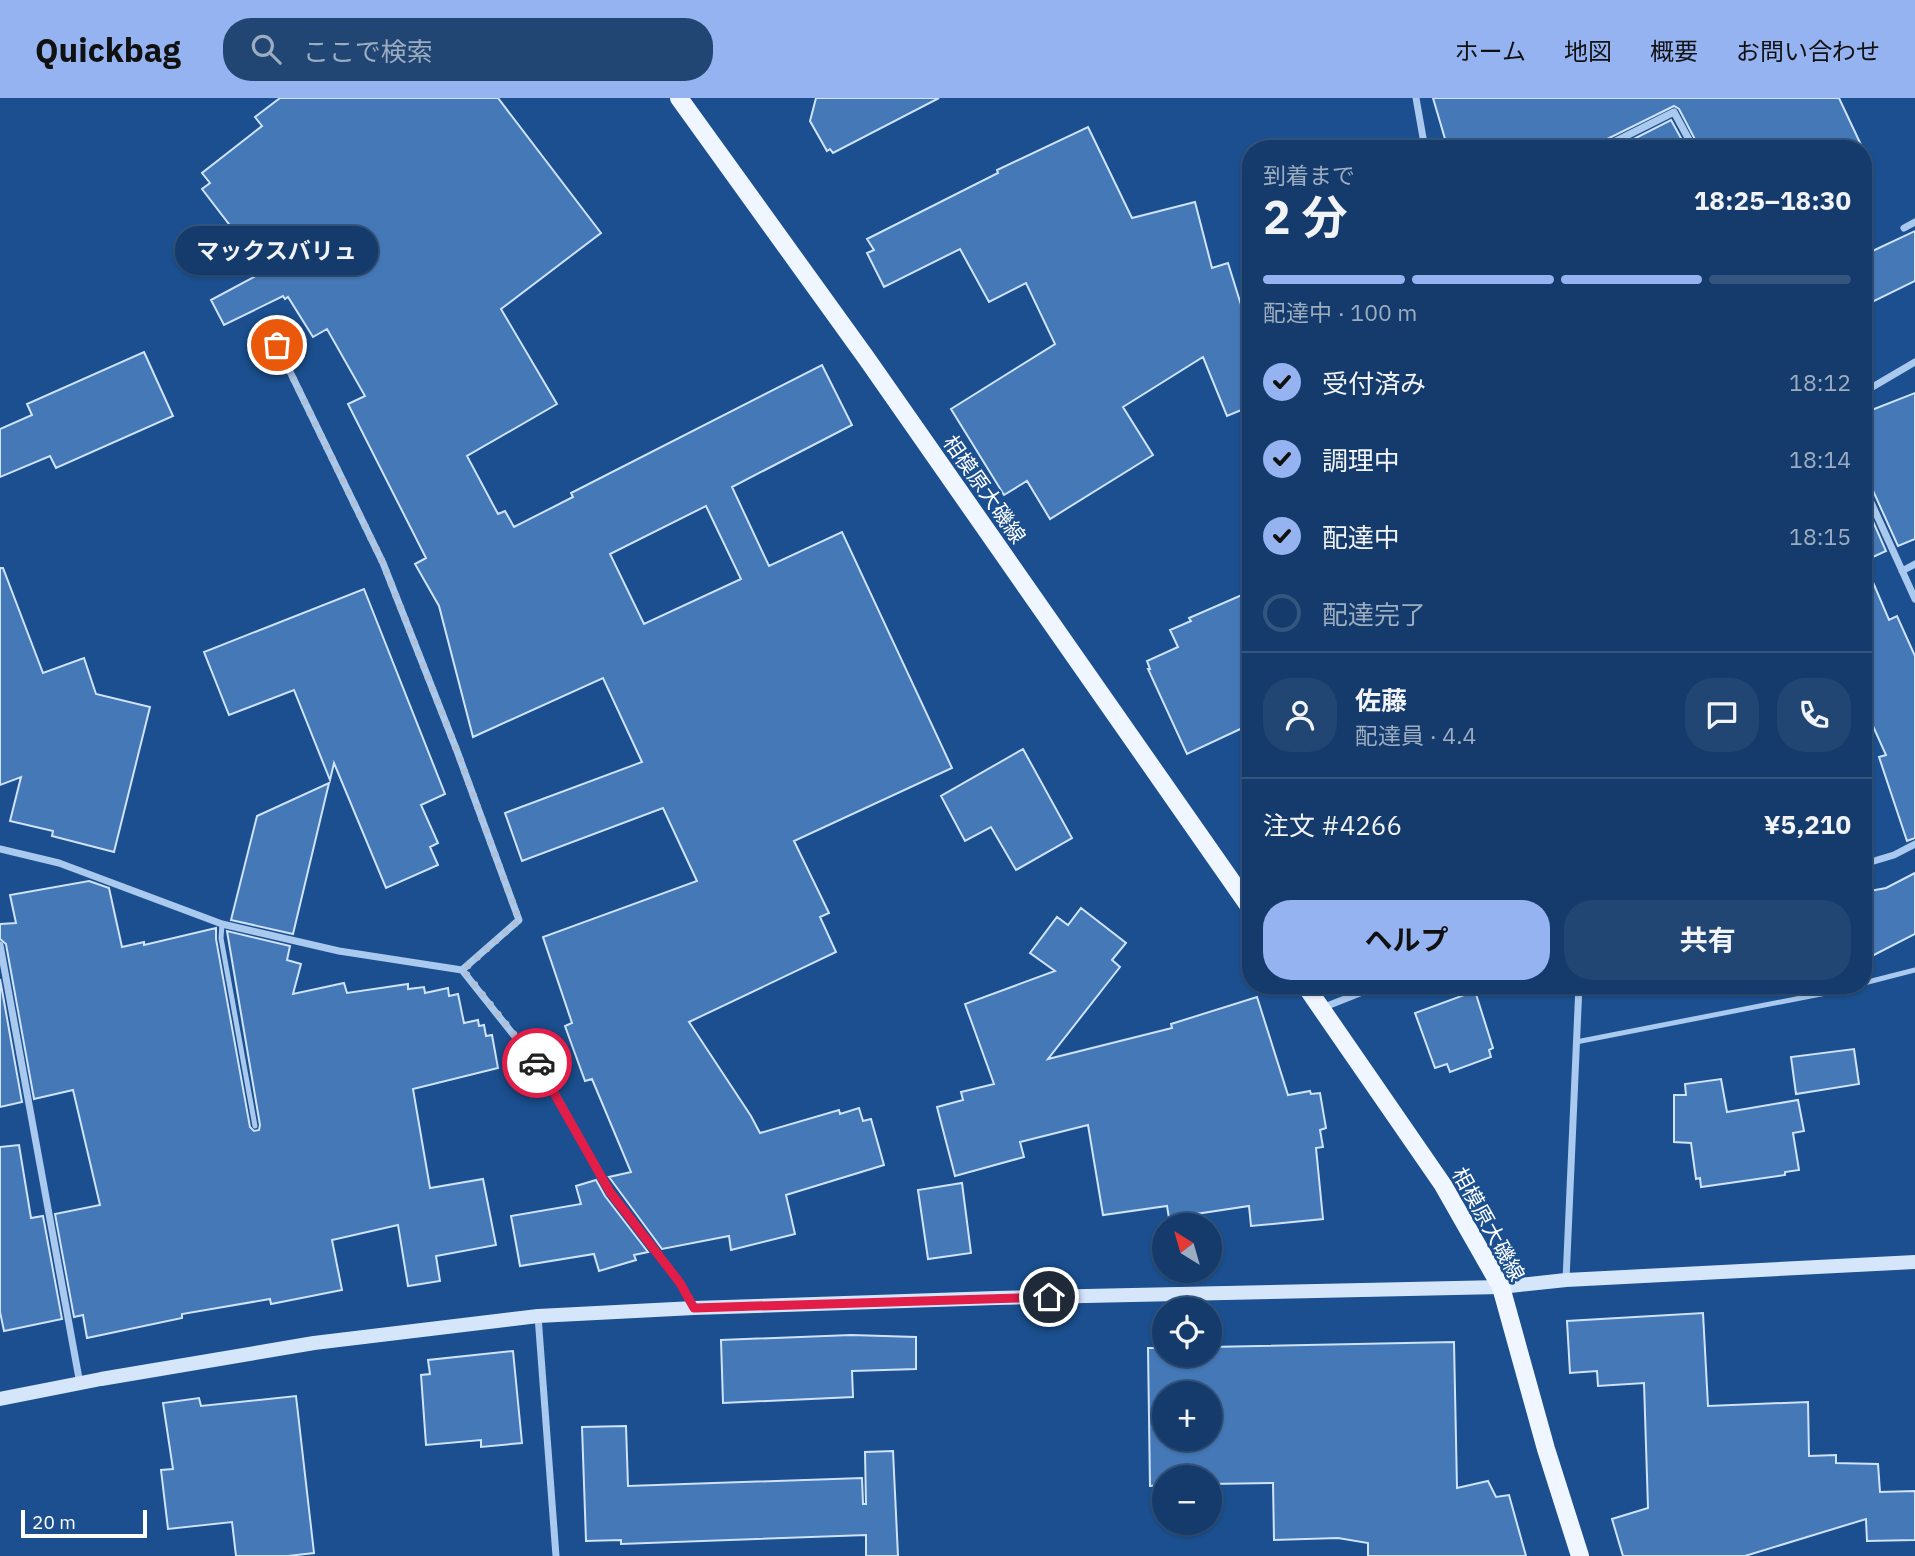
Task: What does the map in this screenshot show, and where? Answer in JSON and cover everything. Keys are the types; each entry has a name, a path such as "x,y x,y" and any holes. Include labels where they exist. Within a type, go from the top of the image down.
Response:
{"main road":[{"name":"相模原大磯線","path":"679,98 867,359 1242,896"},
{"name":"相模原大磯線","path":"1311,994 1443,1185 1501,1287 1546,1449 1580,1556"}],"street":[{"path":"1416,98 1423,140"},
{"path":"1618,140 1674,112 1689,140"},
{"path":"1904,228 1915,222"},
{"path":"277,345 383,563 457,751 519,920 463,970"},
{"path":"1872,387 1915,362"},
{"path":"1872,504 1915,599"},
{"path":"1902,570 1915,564"},
{"path":"1872,862 1894,855 1915,844"},
{"path":"0,849 59,863 222,923 339,951 463,970 543,1072 610,1192 680,1283 694,1308"},
{"path":"0,945 80,1384"},
{"path":"1321,1008 1357,994"},
{"path":"1566,1280 1579,994"},
{"path":"0,1399 314,1343 538,1316 694,1308 1501,1287 1566,1280 1915,1262"},
{"path":"538,1316 556,1556"}],"lane":[{"path":"222,923 221,938 255,1126"},
{"path":"1872,982 1915,970"},
{"path":"1576,1042 1821,994"}],"building":[{"path":"280,98 498,98 601,233 501,309 557,404 467,456 498,514 505,511 514,527 573,497 571,493 822,365 852,425 732,487 769,566 842,532 952,768 794,841 829,913 820,917 836,952 689,1022 760,1133 839,1110 840,1114 859,1108 863,1121 871,1119 884,1165 786,1195 795,1234 731,1250 729,1236 662,1249 609,1177 631,1172 592,1079 585,1081 565,1026 572,1023 543,937 697,881 663,808 522,861 505,813 642,762 603,678 473,737 439,606 415,564 426,558 348,404 365,396 327,329 313,337 288,297 285,299 283,296 224,325 211,300 265,271 202,189 210,183 202,173 262,126 255,117","holes":["706,506 741,579 644,624 610,554"]},
{"path":"816,98 939,98 833,153 830,149 827,151 810,121"},
{"path":"1433,98 1839,98 1859,140 1695,140 1679,109 1674,106 1605,140 1445,140"},
{"path":"1671,120 1682,140 1632,140"},
{"path":"1088,127 1132,218 1195,202 1212,268 1228,263 1242,308 1242,410 1227,416 1203,357 1123,407 1153,455 1050,519 1027,481 1004,495 951,409 1055,344 1026,283 989,302 960,249 884,287 867,253 874,250 867,239 998,173 997,170"},
{"path":"1915,231 1915,281 1872,302 1872,251"},
{"path":"144,352 173,416 56,468 50,456 0,477 0,429 32,415 27,404"},
{"path":"1915,393 1915,539 1898,546 1872,488 1872,410"},
{"path":"1872,519 1886,551 1872,557"},
{"path":"0,568 3,568 43,673 84,658 96,694 150,707 114,852 52,836 53,831 10,821 21,777 0,785"},
{"path":"1872,580 1889,620 1897,616 1915,656 1915,838 1907,841 1879,757 1886,755 1872,724"},
{"path":"364,589 445,794 421,805 438,843 430,847 438,865 386,888 334,763 330,780 294,690 229,715 204,652"},
{"path":"1242,595 1242,728 1187,754 1148,669 1147,661 1178,647 1170,630 1191,621 1189,618"},
{"path":"1023,749 1072,838 1016,870 991,827 965,841 941,796"},
{"path":"329,783 293,934 231,920 257,816"},
{"path":"1915,873 1915,934 1872,956 1872,891 1886,888"},
{"path":"89,881 109,888 122,947 144,942 144,945 216,928 250,1127 254,1131 259,1130 260,1125 227,931 290,946 287,960 301,964 293,994 344,983 347,993 408,984 408,989 424,987 425,993 448,988 449,996 458,994 464,1023 478,1020 479,1026 484,1025 486,1036 492,1035 498,1068 413,1089 430,1188 483,1179 496,1245 436,1256 440,1281 408,1286 398,1225 332,1240 342,1290 271,1304 270,1299 182,1314 182,1318 87,1338 83,1315 74,1317 55,1214 100,1205 73,1090 34,1099 6,944 0,939 0,924 16,923 10,895"},
{"path":"1081,908 1126,943 1112,960 1120,967 1048,1059 1172,1028 1171,1024 1257,997 1288,1095 1310,1091 1311,1094 1320,1093 1326,1128 1320,1130 1323,1147 1316,1148 1323,1219 1251,1226 1249,1206 1202,1213 1168,1213 1167,1206 1103,1215 1088,1125 1020,1142 1024,1157 955,1176 937,1107 963,1100 961,1092 994,1084 965,1004 1055,971 1030,953 1057,917 1068,925"},
{"path":"0,979 22,1102 0,1107"},
{"path":"1467,994 1476,994 1493,1048 1489,1050 1491,1057 1450,1072 1447,1064 1435,1068 1415,1013"},
{"path":"1854,1049 1859,1084 1796,1094 1791,1057"},
{"path":"1721,1079 1727,1112 1798,1100 1804,1131 1793,1133 1799,1170 1785,1172 1785,1175 1701,1187 1700,1178 1696,1179 1691,1143 1674,1142 1674,1095 1686,1095 1685,1084"},
{"path":"19,1145 31,1218 43,1216 62,1319 4,1331 0,1312 0,1147"},
{"path":"596,1180 648,1252 634,1255 636,1260 599,1271 594,1254 520,1266 511,1216 581,1204 576,1186"},
{"path":"962,1183 971,1253 928,1259 918,1190"},
{"path":"1703,1313 1708,1406 1808,1402 1809,1456 1836,1455 1836,1463 1878,1464 1880,1492 1915,1491 1915,1540 1867,1541 1866,1519 1745,1556 1623,1556 1612,1519 1648,1508 1644,1383 1598,1386 1597,1371 1570,1373 1567,1321"},
{"path":"851,1335 916,1337 916,1369 852,1371 853,1397 723,1403 721,1340"},
{"path":"1454,1342 1457,1488 1488,1481 1496,1497 1509,1495 1526,1556 1368,1556 1368,1543 1338,1538 1274,1540 1273,1483 1222,1484 1222,1465 1152,1465 1150,1486 1148,1348 1152,1348 1152,1367 1222,1367 1222,1347"},
{"path":"513,1351 522,1443 481,1447 481,1440 426,1445 421,1375 430,1374 428,1360"},
{"path":"296,1396 314,1553 236,1556 232,1522 168,1529 161,1470 173,1469 163,1403 199,1398 201,1406"},
{"path":"626,1426 628,1486 862,1478 863,1504 866,1504 865,1452 893,1451 898,1556 866,1556 866,1535 621,1544 621,1540 586,1541 582,1427"}],"way so far":[{"path":"277,345 383,563 457,751 519,920 463,970 537,1063"}],"place":[{"name":"マックスバリュ","path":"277,345"}],"route":[{"path":"537,1063 610,1192 680,1283 694,1308 1049,1297"}]}
